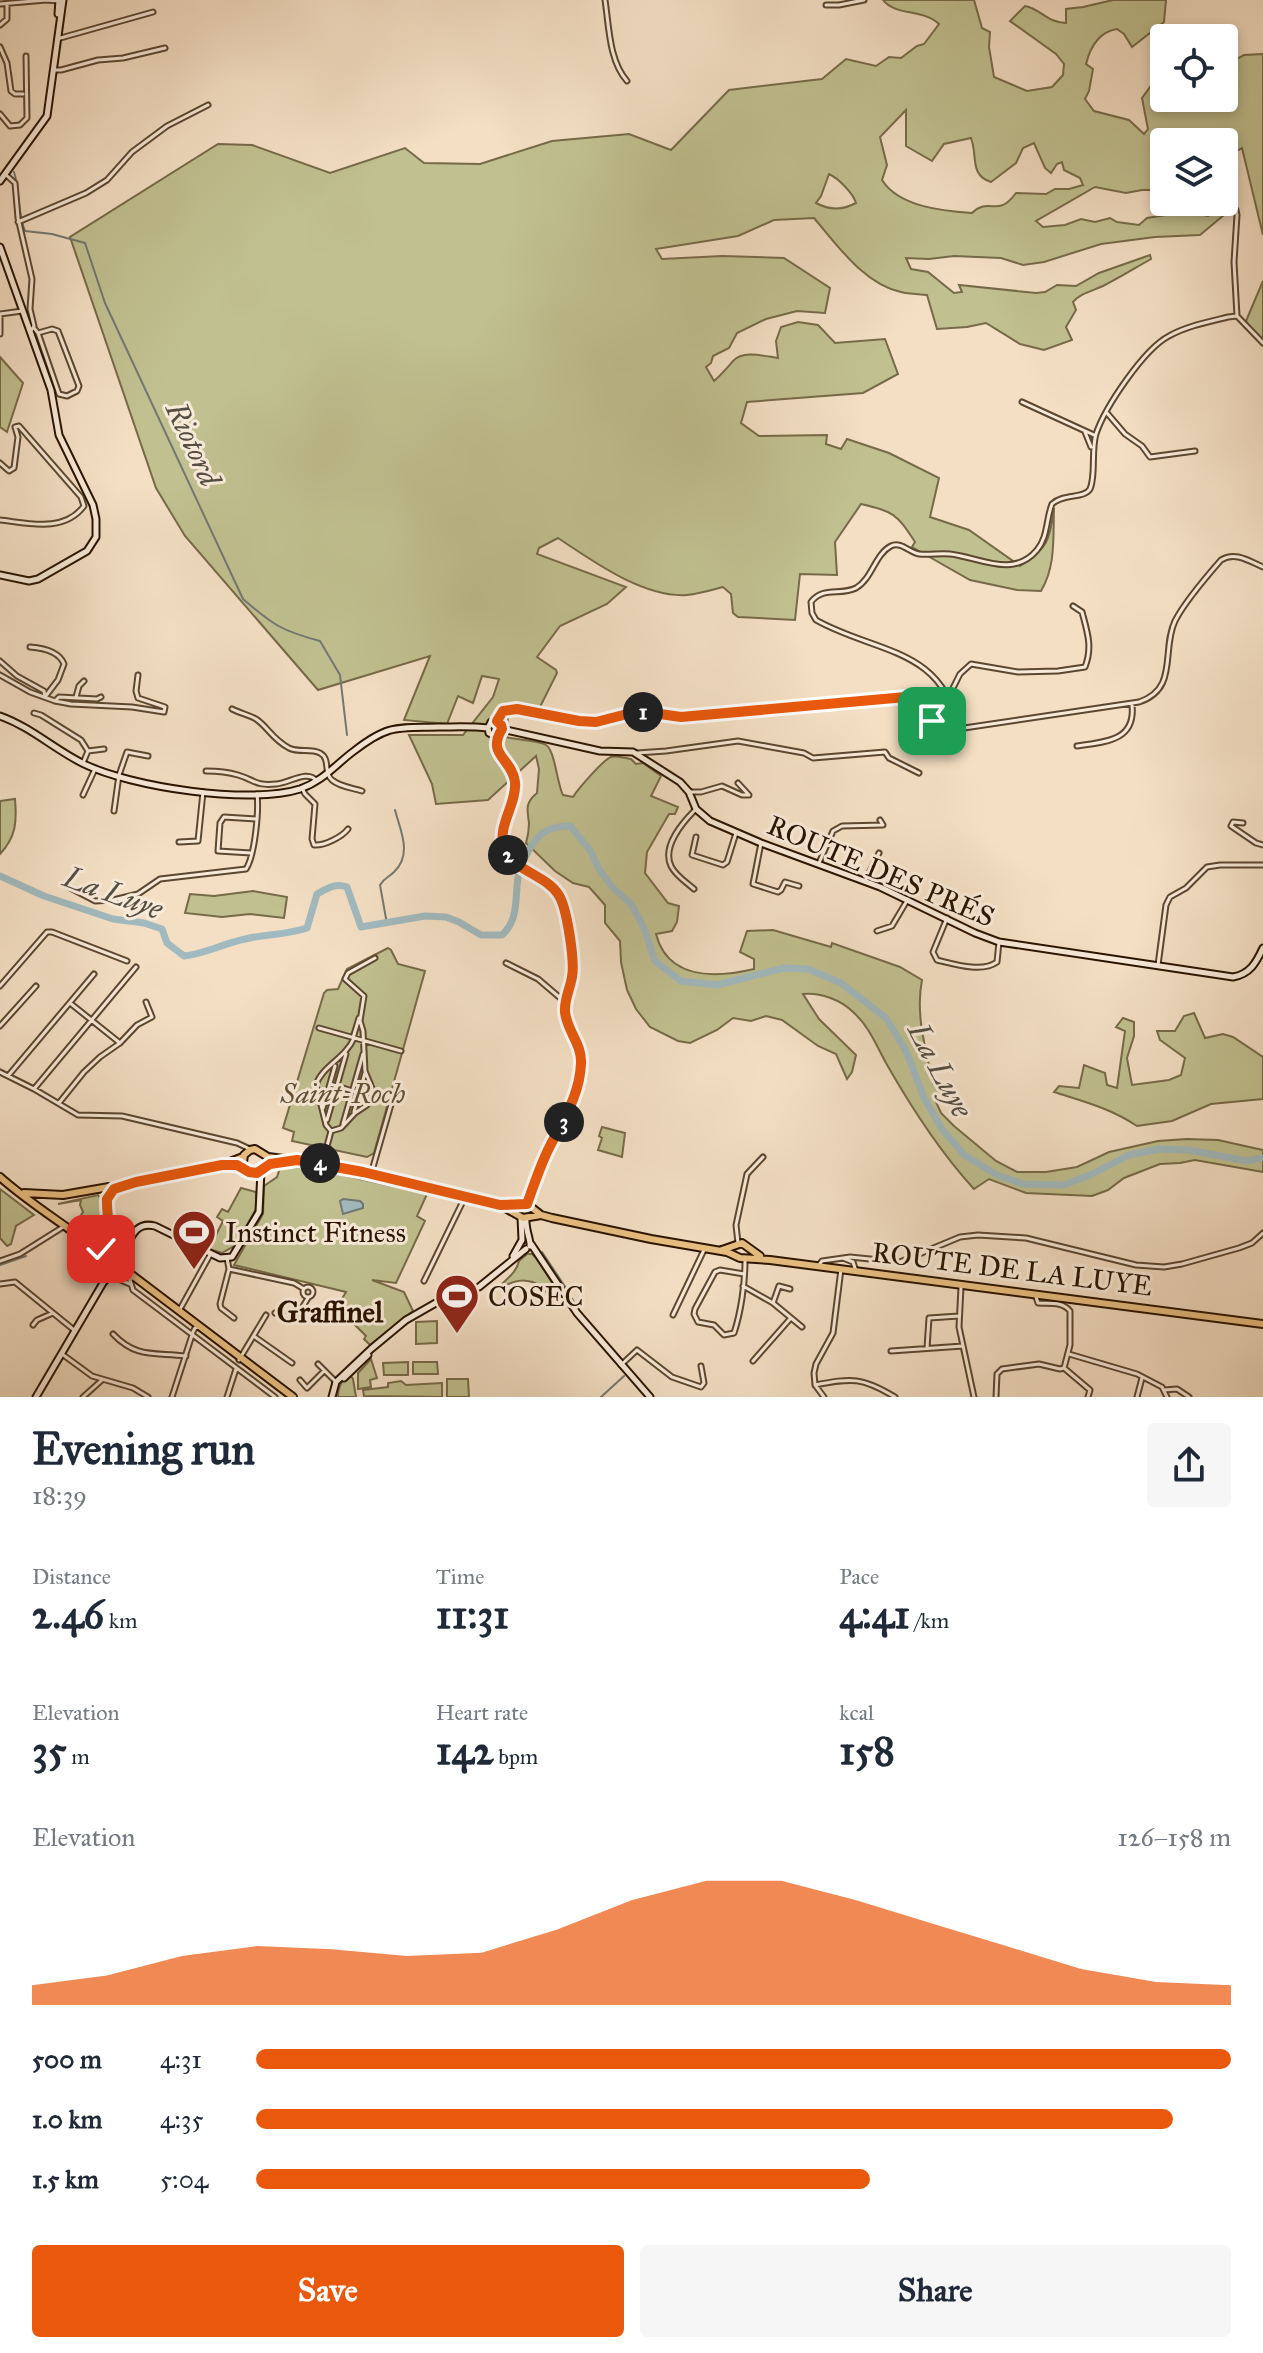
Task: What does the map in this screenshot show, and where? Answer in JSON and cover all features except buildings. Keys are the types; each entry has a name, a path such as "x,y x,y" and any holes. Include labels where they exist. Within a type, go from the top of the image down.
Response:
{"main road":[{"path":"24,1193 58,1195 109,1187 114,1189 222,1165 258,1150 264,1155 371,1174 525,1212 704,1249 718,1251 746,1245 746,1255"},
{"path":"244,1168 247,1153"},
{"path":"263,1169 266,1161 264,1155"},
{"path":"222,1165 244,1168 253,1173 274,1163 297,1160"},
{"path":"0,1176 99,1254 105,1267 130,1281 290,1397"},
{"path":"0,1176 91,1242 116,1245"},
{"path":"99,1254 109,1229 107,1202 114,1189"},
{"path":"109,1229 131,1275 179,1311 198,1331"},
{"path":"736,1248 746,1255"},
{"name":"ROUTE DE LA LUYE","path":"746,1255 1263,1322"},
{"path":"113,1272 124,1264"}],"street":[{"path":"0,4 61,0"},
{"path":"57,39 61,0"},
{"path":"38,333 52,329 58,331 79,386 77,391 67,396 59,394 38,333 30,326 31,272 15,183 2,176 47,116 61,0"},
{"path":"605,0 614,54 627,81"},
{"path":"826,5 864,0"},
{"path":"0,25 7,19 7,3"},
{"path":"57,39 153,12"},
{"path":"0,47 7,63 11,91 13,94 23,94"},
{"path":"54,70 165,48"},
{"path":"0,114 7,126 20,125 27,118 26,56"},
{"path":"20,221 86,193 107,180 132,152 167,126 208,105"},
{"path":"1237,216 1234,262 1237,316 1263,343"},
{"path":"0,247 51,390 59,435 93,505 97,535 87,551 38,579 29,581 0,575"},
{"path":"0,334 0,315 22,311"},
{"path":"958,729 949,697 934,677 904,655 816,620 811,602 819,594 860,585 893,545 915,553 950,554 992,564 1024,560 1037,550 1044,537 1054,501 1089,490 1096,435 1127,378 1140,361 1163,339 1193,327 1237,316"},
{"path":"1022,402 1096,435"},
{"path":"1107,413 1150,457 1195,451"},
{"path":"0,463 9,471 14,468 18,437 15,427 19,426 81,497 84,506 74,516 50,525 0,520"},
{"path":"1085,432 1092,450"},
{"path":"488,728 491,722 497,721 509,709 596,722 639,711 681,717 906,697 923,704 936,728 944,731 1131,704 1149,698 1164,682 1174,623 1221,560 1237,556 1263,567"},
{"path":"949,697 960,674 971,664 1018,672 1085,667 1088,662 1089,631 1082,612 1073,606"},
{"path":"30,647 53,652 64,664 58,680 45,697"},
{"path":"0,661 17,676 40,687 45,697"},
{"path":"0,675 30,692 55,701 164,712 165,707 138,698 138,675"},
{"path":"76,697 84,681"},
{"path":"55,701 59,697 101,697"},
{"path":"1077,746 1120,736 1131,722 1131,704"},
{"path":"232,709 259,721 271,737 290,749 323,754 327,761 327,775 337,784 362,791"},
{"path":"34,713 81,740 88,751"},
{"path":"0,716 23,725 95,769 154,785 203,792 257,794 302,788 327,775 358,748 395,728 488,728 497,733 600,751 635,753 738,741 804,753 813,758 885,752 889,758 919,773"},
{"path":"334,1397 336,1382 388,1335 434,1304 479,1287 498,1274 526,1244 525,1212 550,1146 570,1112 580,1074 581,1055 567,1024 566,1000 574,965 562,902 554,888 514,862 504,849 503,835 514,780 496,748 501,725 497,721"},
{"path":"88,751 104,749"},
{"path":"83,764 88,751"},
{"path":"114,811 119,777 127,752 148,756"},
{"path":"635,753 666,771 689,792 696,809 672,841 669,857 675,872 694,889"},
{"path":"83,795 95,769"},
{"path":"206,771 238,775 256,784 292,781 307,774 317,781"},
{"path":"689,792 722,786 749,795 738,783"},
{"path":"302,788 315,804 314,845 332,840 348,829"},
{"path":"179,842 198,841 203,792"},
{"path":"70,888 95,901 123,899 165,878 241,871 249,866 257,794"},
{"name":"ROUTE DES PRÉS","path":"696,809 710,821 736,833 865,881 999,942 1227,976 1239,976 1255,964 1263,948"},
{"path":"217,859 222,819 256,819"},
{"path":"819,863 833,831 842,826 883,825 880,820"},
{"path":"1243,823 1233,822 1231,826 1263,845"},
{"path":"696,837 692,855 723,865 727,862 736,833"},
{"path":"761,843 753,884 778,892 785,882 799,886"},
{"path":"218,851 251,853"},
{"path":"865,881 879,853"},
{"path":"1158,965 1168,899 1186,888 1207,867 1263,865"},
{"path":"877,931 892,926 908,899"},
{"path":"947,918 934,949 933,955 937,960 992,966 997,962 999,942"},
{"path":"0,986 49,931 127,961"},
{"path":"326,1123 347,1051 354,1038 364,996 345,979 348,973 375,958"},
{"path":"506,963 538,979 566,1000"},
{"path":"34,1089 136,967"},
{"path":"8,1076 94,974"},
{"path":"0,1026 36,986"},
{"path":"59,1103 100,1057 120,1043 137,1025 152,1017 146,1002"},
{"path":"70,1003 120,1043"},
{"path":"331,1131 342,1128 367,1105 371,1097 372,1088 365,1071 360,1015"},
{"path":"319,1028 401,1051"},
{"path":"326,1150 331,1131 317,1093 318,1078 347,1051"},
{"path":"342,1128 363,1053"},
{"path":"323,1108 336,1062"},
{"path":"352,1116 365,1071"},
{"path":"0,1072 83,1116 122,1116 241,1144 247,1153"},
{"path":"330,1084 359,1093"},
{"path":"371,1174 392,1101"},
{"path":"736,1248 736,1225 745,1178 763,1157"},
{"path":"227,1257 239,1247 259,1212 263,1169"},
{"path":"253,1173 259,1187"},
{"path":"424,1281 465,1197"},
{"path":"123,1253 138,1227 150,1224 213,1254 227,1257"},
{"path":"0,1261 20,1254 65,1226"},
{"path":"818,1266 822,1261 862,1257 900,1262 960,1237 978,1235 1026,1238 1060,1249 1136,1265 1164,1267 1239,1248 1252,1243 1263,1233"},
{"path":"116,1245 129,1242"},
{"path":"526,1244 541,1256 572,1305 650,1397"},
{"path":"673,1315 704,1249"},
{"path":"179,1311 213,1254"},
{"path":"744,1274 715,1272 695,1309 698,1322 714,1325 724,1335 734,1333 744,1274 746,1255"},
{"path":"227,1257 229,1269 220,1304 234,1318"},
{"path":"842,1258 853,1262 856,1271"},
{"path":"103,1283 105,1267"},
{"path":"229,1269 294,1283 313,1291 293,1317 280,1310 275,1313"},
{"path":"824,1397 815,1385 814,1373 832,1336 841,1269"},
{"path":"36,1397 103,1283 113,1272"},
{"path":"0,1284 12,1281 75,1331"},
{"path":"961,1284 959,1316 974,1397"},
{"path":"742,1286 773,1303 802,1327"},
{"path":"773,1303 779,1286 790,1289"},
{"path":"304,1289 303,1294 308,1298"},
{"path":"1035,1294 1038,1303 1051,1302 1070,1311 1069,1354 1064,1368"},
{"path":"33,1325 53,1313"},
{"path":"240,1359 266,1315"},
{"path":"927,1348 929,1318 959,1316"},
{"path":"753,1361 791,1318"},
{"path":"172,1397 190,1343 198,1331 236,1369 275,1397"},
{"path":"113,1334 125,1346 140,1352 186,1356"},
{"path":"334,1397 339,1383 388,1335"},
{"path":"255,1337 292,1363"},
{"path":"891,1351 963,1346"},
{"path":"621,1365 637,1350 672,1377 701,1387 704,1383 701,1366"},
{"path":"62,1354 92,1376 133,1388 148,1397"},
{"path":"1069,1354 1122,1369 1162,1387 1167,1397"},
{"path":"318,1364 336,1382"},
{"path":"996,1397 997,1374 1002,1369 1039,1364 1064,1368 1090,1390 1088,1397"},
{"path":"227,1397 236,1369"},
{"path":"300,1380 307,1388 324,1371"},
{"path":"1137,1397 1142,1378"},
{"path":"83,1397 102,1380"},
{"path":"815,1385 859,1380 895,1397"},
{"path":"1163,1390 1177,1389 1189,1397"}],"green space":[{"path":"883,0 974,0 982,28 990,32 994,77 1027,91 1052,87 1063,75 1064,64 1056,54 1010,21 1025,6 1054,21 1066,23 1066,9 1113,0 1166,0 1164,22 1150,24 1150,33 1132,47 1117,29 1105,33 1093,47 1086,64 1093,69 1085,99 1094,111 1129,120 1144,134 1148,129 1142,98 1150,87 1150,112 1238,112 1238,58 1263,54 1263,235 1242,148 1238,150 1238,128 1150,128 1150,190 1126,193 1095,187 1036,221 1043,227 1065,225 1081,219 1095,222 1110,218 1139,225 1147,218 1159,216 1223,216 1200,235 1101,244 1044,262 1023,265 1001,258 906,258 911,269 928,272 954,293 962,292 959,285 1036,293 1057,285 1076,286 1099,273 1150,255 1151,259 1076,299 1073,302 1076,310 1066,327 1072,340 1044,350 1020,344 986,323 937,329 927,295 901,292 875,281 852,262 814,218 774,220 738,236 656,249 662,259 722,256 784,258 830,288 825,313 797,311 766,319 737,333 729,348 713,356 706,367 714,381 742,356 778,358 776,341 781,327 798,322 818,325 835,343 885,339 898,374 863,393 747,402 741,423 759,436 827,435 826,444 841,449 847,439 889,453 939,478 930,517 969,530 1020,566 1037,554 1046,542 1054,508 1049,572 1041,591 1017,590 970,580 912,547 915,542 893,515 861,504 835,542 837,575 800,574 795,620 738,617 733,613 731,594 723,587 687,595 653,591 619,576 558,538 539,548 537,554 626,587 607,604 560,626 537,657 557,673 539,709 508,716 506,737 538,742 549,748 563,795 573,797 613,756 631,759 636,764 643,763 661,776 651,796 678,807 675,814 669,814 647,852 645,873 668,903 679,906 672,931 656,934 662,949 682,968 709,974 754,969 754,959 740,952 747,931 773,930 831,947 832,943 900,967 922,980 921,1019 933,1084 943,1091 956,1094 951,1102 936,1102 941,1113 954,1126 996,1161 1017,1172 1046,1172 1077,1167 1109,1152 1158,1141 1218,1140 1263,1150 1263,1172 1195,1160 1160,1164 1124,1178 1108,1190 1092,1196 1026,1193 989,1179 974,1189 927,1129 864,1023 836,1001 816,994 803,994 819,1019 856,1055 847,1079 836,1054 818,1046 782,1020 766,1016 751,1021 733,1018 690,1043 678,1041 650,1027 627,990 620,941 605,923 605,905 589,887 573,883 555,871 526,843 528,806 537,793 539,769 536,756 488,800 436,804 432,784 409,735 463,735 493,697 499,679 482,676 473,703 458,696 447,724 404,720 430,656 318,690 185,536 156,488 70,237 218,144 252,145 330,173 405,148 424,163 480,164 552,141 629,134 671,150 729,90 822,79 846,59 876,66 889,57 901,58 924,44 939,24 926,16 895,8","holes":["906,110 906,146 932,161 944,144 971,138 977,170 991,182 1016,163 1023,148 1034,143 1045,168 1051,173 1062,162 1064,170 1080,178 1083,185 1055,189 1046,194 1016,193 1004,205 984,206 972,213 935,209 899,196 882,180 887,165 880,137","829,174 837,179 856,203 836,208 816,203"]},
{"path":"1263,281 1263,339 1252,331 1246,321"},
{"path":"0,357 23,383 7,432 0,427"},
{"path":"15,799 14,829 0,854 0,801"},
{"path":"253,891 287,897 284,918 185,913 190,894 214,896"},
{"name":"Saint-Roch","path":"388,948 398,964 425,971 374,1153 367,1157 292,1141 294,1132 283,1128 324,993 338,989 347,969"},
{"path":"1194,1013 1205,1038 1223,1034 1233,1037 1263,1057 1263,1099 1211,1104 1172,1121 1137,1126 1107,1110 1054,1092 1059,1086 1079,1088 1084,1065 1105,1073 1107,1085 1117,1088 1125,1031 1116,1027 1123,1018 1134,1022 1134,1036 1127,1058 1132,1085 1169,1080 1181,1075 1185,1058 1160,1040 1157,1031 1175,1031 1184,1016"},
{"path":"602,1127 625,1133 622,1157 598,1150"},
{"path":"280,1168 316,1169 427,1194 417,1216 425,1221 396,1283 372,1280 404,1292 413,1311 370,1345 364,1339 366,1336 337,1307 346,1292 234,1265 263,1214 264,1186 277,1177"},
{"path":"241,1188 256,1192 256,1209 236,1245 222,1253 209,1249 223,1221 217,1217 222,1209 228,1212"},
{"path":"0,1189 34,1215 16,1226 11,1244 7,1246 0,1238"},
{"path":"98,1195 103,1202 107,1234 91,1238 71,1225 83,1212 81,1200 58,1204"},
{"path":"112,1247 119,1250 122,1257 119,1264 112,1267 105,1264 102,1257 105,1250"},
{"path":"527,1254 536,1258 557,1290 558,1303 552,1304 544,1290 532,1282 501,1285"},
{"path":"437,1321 437,1343 416,1344 416,1322"},
{"path":"371,1359 377,1378 370,1380 371,1387 358,1389 358,1373"},
{"path":"408,1362 408,1375 384,1375 383,1363"},
{"path":"413,1362 437,1362 438,1374 413,1374"},
{"path":"351,1376 356,1397 338,1397 341,1384"},
{"path":"447,1379 468,1379 469,1397 447,1397"},
{"path":"401,1381 406,1385 442,1383 442,1397 364,1396 363,1390 388,1387 388,1383"}],"water":[{"path":"340,1201 360,1201 363,1208 343,1214"}],"waterway":[{"name":"Riotord","path":"14,172 25,231 85,243 105,303 243,599 278,626 320,641 340,675 347,735"},
{"path":"387,924 380,885 400,865 404,850 395,810"},
{"name":"La Luye","path":"0,876 44,896 113,919 162,929 167,943 184,956 245,939 307,928 317,894 339,886 347,887 361,927 425,916 446,917 481,935 502,935 515,912 520,868 533,844 546,831 570,826 590,850 613,888 631,904 644,928 655,961 681,981 717,985 784,968 808,969 841,983 886,1018 907,1053 924,1098 942,1129 964,1155 997,1175 1023,1184 1064,1185 1129,1155 1159,1149 1189,1150 1247,1161 1263,1158"},
{"path":"542,1252 570,1294"},
{"path":"0,1265 26,1256"},
{"path":"601,1397 624,1376"}],"place":[{"name":"Instinct Fitness","path":"194,1271"},
{"name":"COSEC","path":"457,1335"}],"district":[{"name":"Graffinel","path":"330,1312"}],"route":[{"path":"101,1249 108,1238 107,1199 114,1189 222,1165 237,1165 257,1173 274,1163 306,1161 500,1205 527,1204 550,1146 570,1112 581,1059 565,1013 574,965 562,902 554,888 514,862 504,849 504,827 515,787 512,773 495,744 502,729 497,721 503,711 517,709 596,722 639,711 681,717 906,697 923,704 932,721"}]}
